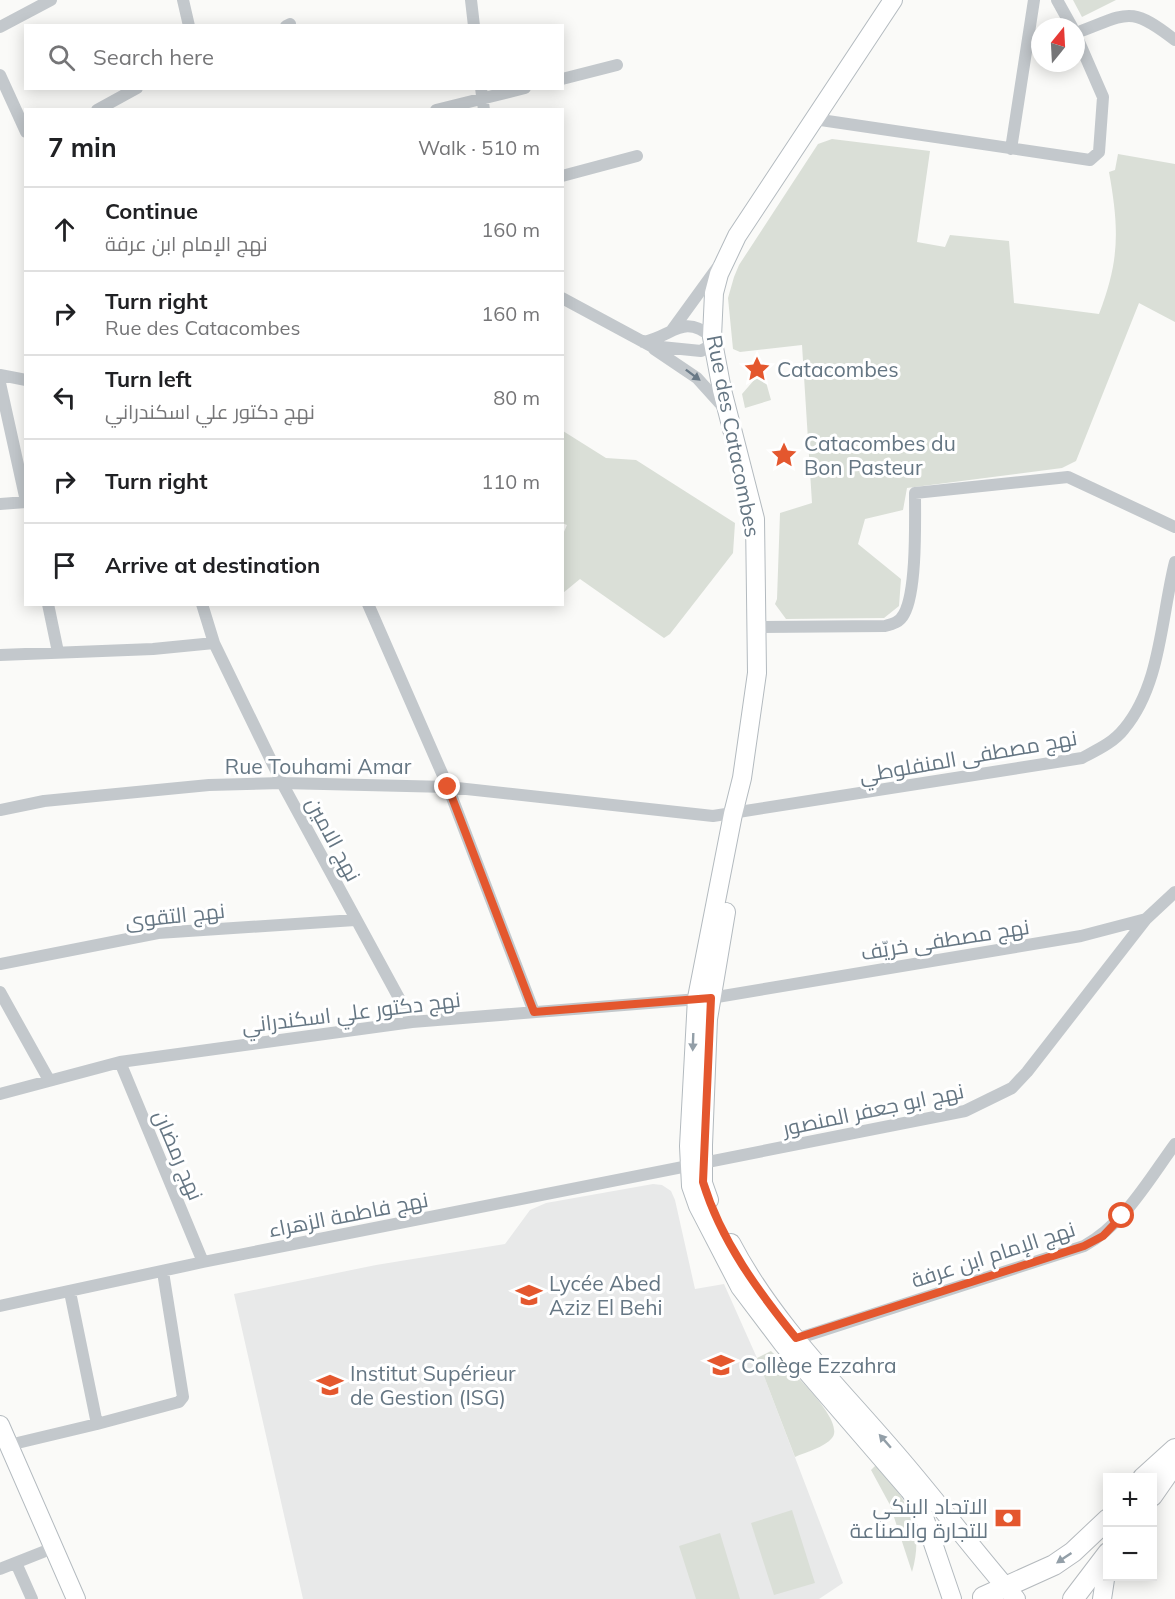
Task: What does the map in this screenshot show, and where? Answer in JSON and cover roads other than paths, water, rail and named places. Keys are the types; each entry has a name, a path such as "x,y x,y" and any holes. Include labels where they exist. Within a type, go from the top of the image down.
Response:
{"main road":[{"name":"Rue des Catacombes","path":"893,0 727,255 714,293 713,340 728,412 755,519 758,627 757,673 738,813 704,998 697,1165 709,1202 752,1282 789,1341 920,1505 952,1599"},
{"name":"Rue des Catacombes","path":"789,1341 925,1487 1011,1595"},
{"path":"0,1425 76,1599"},
{"path":"1149,1473 1175,1449"},
{"path":"1157,1489 1175,1464"},
{"path":"980,1598 1011,1595 1073,1552 1103,1523"},
{"path":"1073,1599 1103,1558"},
{"path":"936,1599 940,1566"},
{"path":"1102,1599 1104,1581"}],"street":[{"path":"0,27 51,0"},
{"path":"183,0 189,24"},
{"path":"471,0 474,24"},
{"path":"1011,149 1034,0"},
{"path":"1057,0 1067,18"},
{"path":"1085,31 1130,15 1150,20 1175,40"},
{"path":"814,119 1086,160 1094,158 1099,152 1104,97 1085,54"},
{"path":"564,78 617,65"},
{"path":"0,75 24,128"},
{"path":"102,108 133,90"},
{"path":"444,108 517,90"},
{"path":"564,175 638,156"},
{"path":"672,330 727,255"},
{"path":"564,299 647,344 698,378 728,412"},
{"path":"692,325 713,340 701,351 647,344 672,330 692,325"},
{"path":"0,375 24,380"},
{"path":"0,383 24,492"},
{"path":"758,627 885,627 901,619 907,607 915,557 915,493 1068,477 1175,526"},
{"path":"0,504 24,501"},
{"name":"نهج مصطفى المنفلوطي","path":"738,813 1040,767 1082,758 1105,747 1124,730 1140,705 1153,667 1170,601 1175,562"},
{"path":"48,606 58,651"},
{"name":"نهج الامين","path":"203,606 214,643 282,783 412,1022"},
{"path":"369,606 448,787 534,1012"},
{"path":"0,655 153,649 214,643"},
{"name":"Rue Touhami Amar","path":"0,810 44,801 209,785 282,783 448,787 713,816 738,813"},
{"name":"نهج مصطفى خريّف","path":"704,998 1082,936 1146,919 1175,892"},
{"name":"نهج ابو جعفر المنصور","path":"697,1165 965,1111 999,1096 1012,1088 1028,1072 1146,919"},
{"name":"نهج التقوى","path":"0,964 158,933 355,920"},
{"path":"0,992 49,1080"},
{"name":"نهج دكتور علي اسكندراني","path":"0,1094 120,1062 412,1022 704,998"},
{"name":"نهج رمضان","path":"120,1062 203,1262"},
{"name":"نهج الإمام ابن عرفة","path":"789,1341 1084,1246 1103,1236 1122,1216 1174,1148"},
{"name":"نهج فاطمة الزهراء","path":"0,1306 203,1262 697,1165"},
{"path":"9,1445 179,1402 183,1397 163,1272"},
{"path":"70,1292 97,1424"},
{"path":"0,1569 53,1548"},
{"path":"16,1563 32,1599"}],"place":[{"name":"Catacombes","path":"757,369"},
{"name":"Catacombes du Bon Pasteur","path":"784,455"},
{"name":"Lycée Abed Aziz El Behi","path":"529,1295"},
{"name":"Collège Ezzahra","path":"721,1365"},
{"name":"Institut Supérieur de Gestion (ISG)","path":"330,1385"},
{"name":"الاتحاد البنكي للتجارة والصناعة","path":"1008,1518"}]}
